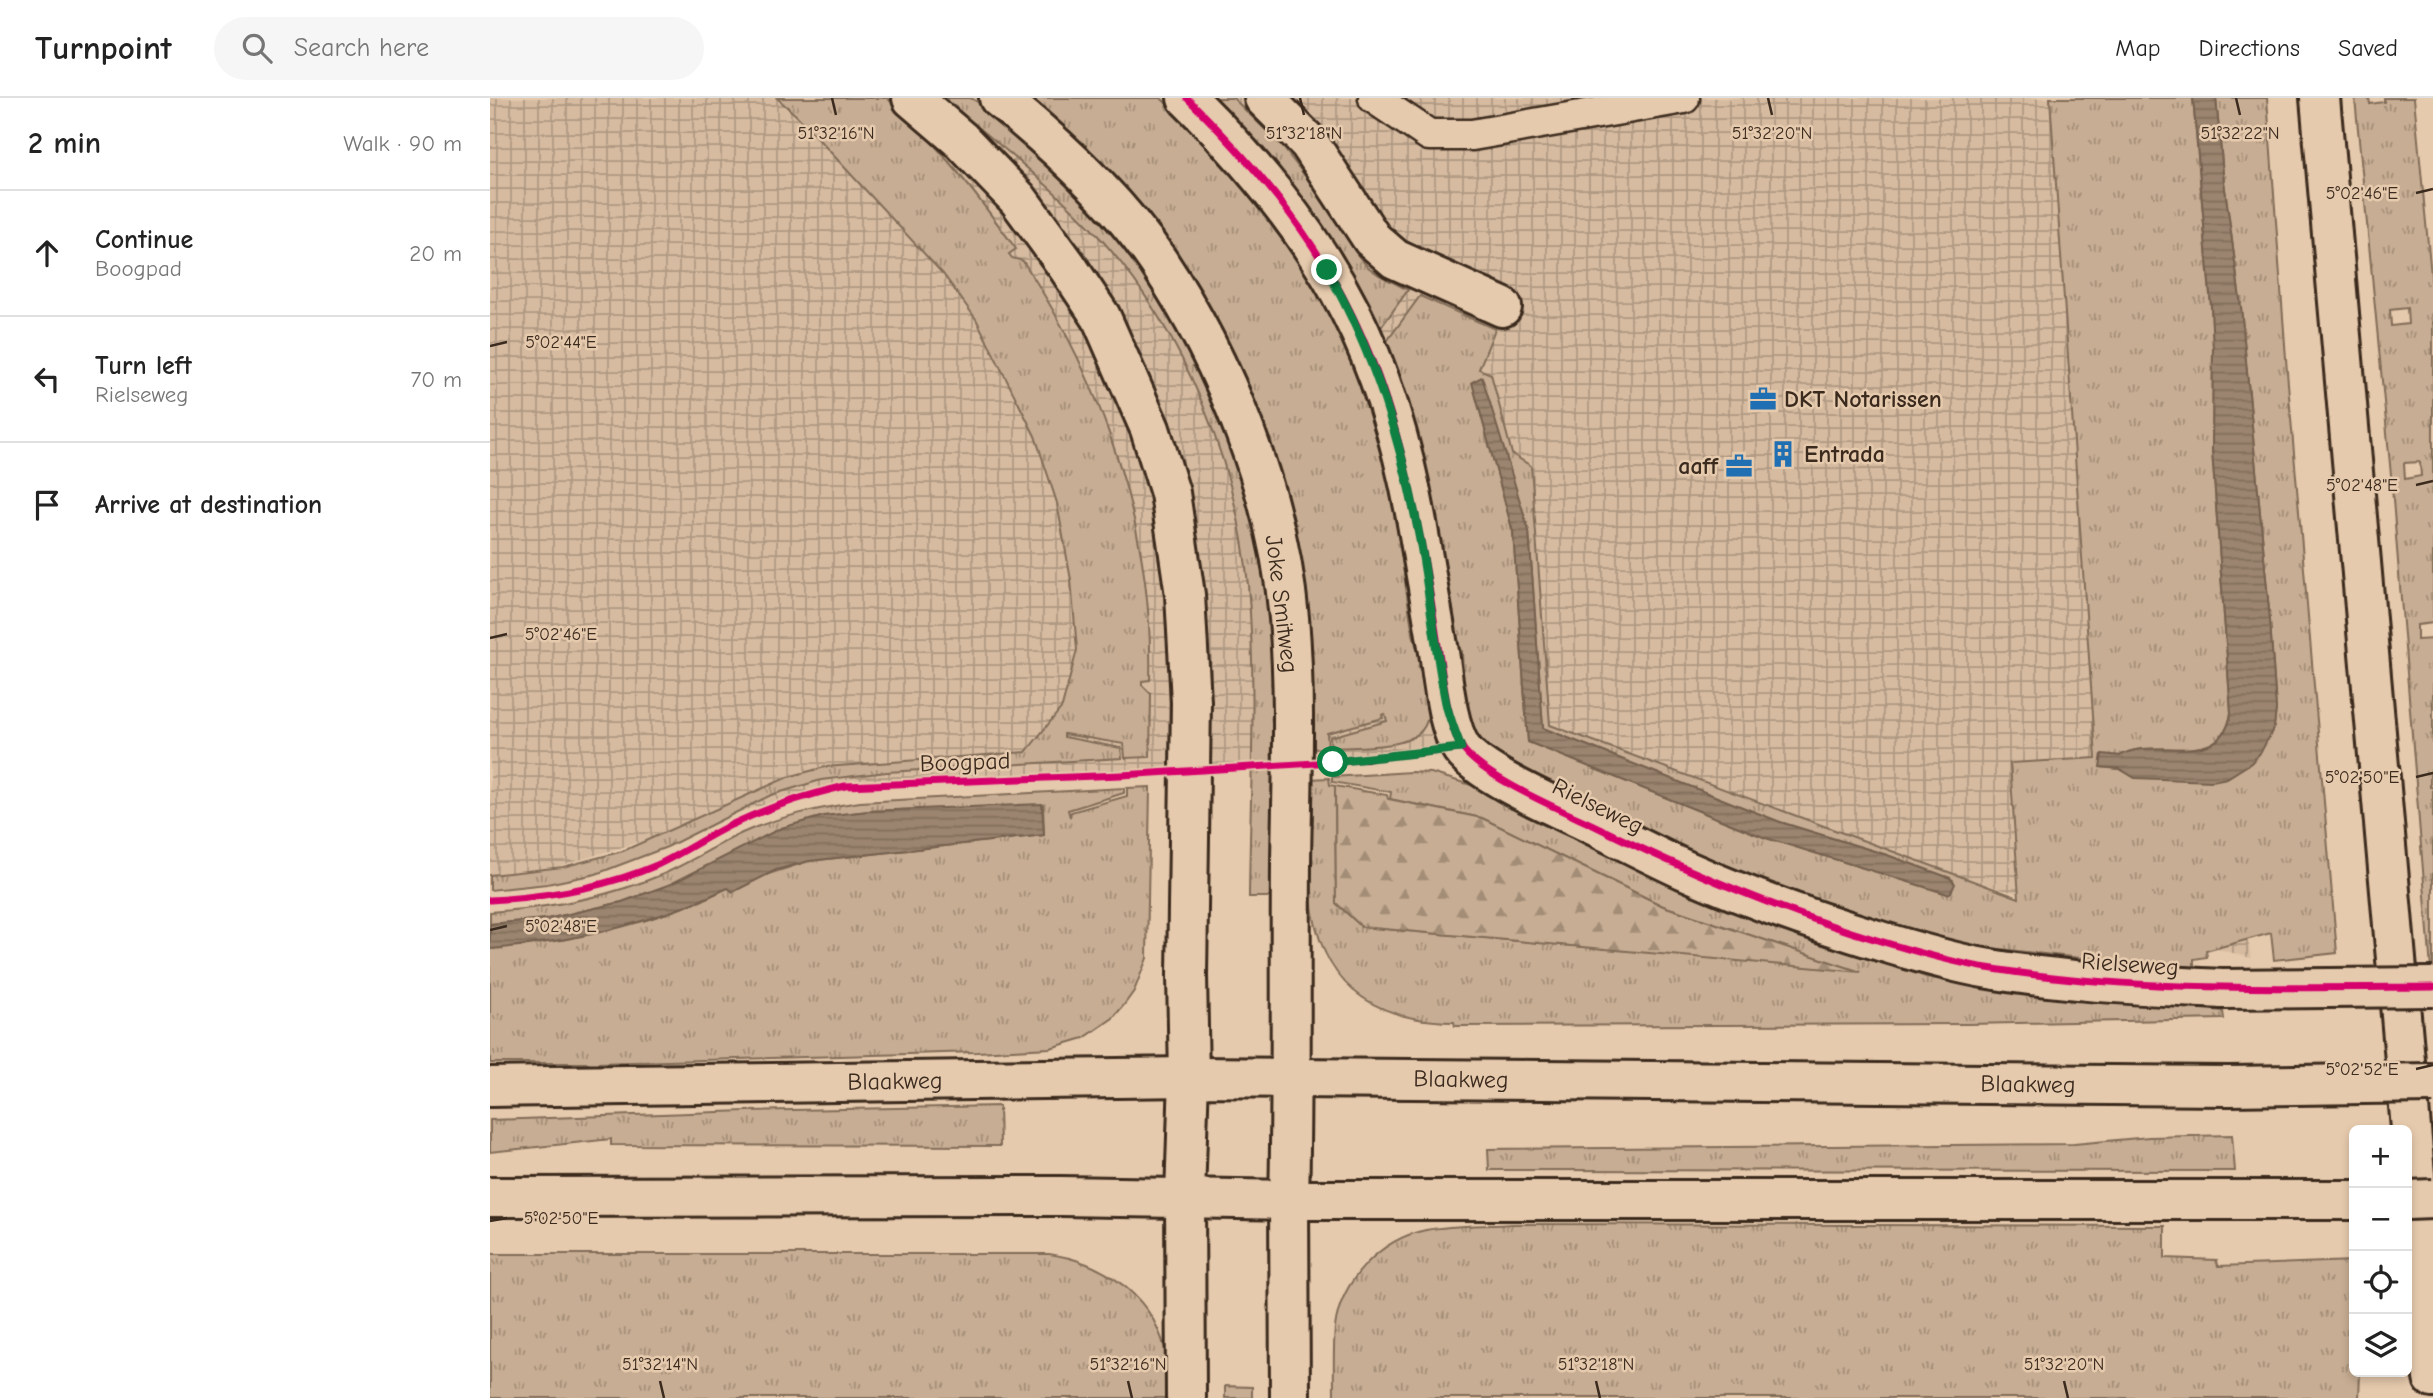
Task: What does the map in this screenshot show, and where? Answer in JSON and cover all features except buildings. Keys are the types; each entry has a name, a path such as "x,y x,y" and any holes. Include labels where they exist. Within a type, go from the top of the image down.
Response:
{"main road":[{"path":"912,98 961,140 1018,199 1101,317 1150,429 1170,493 1185,595 1191,702 1187,976 1189,1077 1185,1196 1186,1398"},
{"name":"Joke Smitweg","path":"999,98 1027,120 1077,168 1157,260 1186,308 1229,392 1261,479 1278,549 1287,602 1293,689 1290,1398"},
{"name":"Rielseweg","path":"1187,98 1231,141 1273,192 1309,242 1351,312 1375,370 1402,455 1420,541 1446,705 1461,748 1476,763 1519,789 1686,871 1794,913 1928,956 1985,968 2105,983 2222,989 2433,987"},
{"path":"1264,98 1309,143 1372,239 1395,259 1502,307"},
{"path":"2320,98 2433,1378"},
{"name":"Blaakweg","path":"490,1087 1189,1077 2229,1086 2433,1083"},
{"path":"490,1197 1185,1196 1289,1200 2349,1200"},
{"path":"2412,1199 2433,1199"},
{"path":"2413,1398 2427,1300"}],"lane":[{"path":"1374,98 1429,135 1472,135 1684,98"}],"shaded area":[{"path":"490,98 2106,98 2251,958 1506,753 827,786 522,877 490,878"},
{"path":"2193,98 2216,98 2241,307 2276,709 2274,727 2261,752 2251,763 2227,778 2212,781 2135,778 2120,769 2100,767 2102,754 2120,756 2134,750 2184,749 2214,742 2225,731 2231,713 2212,450 2211,306"},
{"path":"1482,377 1529,531 1543,728 1780,822 1887,855 1950,878 1955,884 1951,892 1948,894 1766,838 1528,742 1513,532 1472,382"},
{"path":"1042,804 1044,835 809,861 776,870 733,892 728,888 700,901 642,921 552,942 490,949 490,924 547,919 622,902 671,884 781,828 824,816 869,811"}],"green space":[{"path":"777,98 887,98 940,151 971,189 1016,249 1009,254 1012,258 1023,261 1052,308 1100,409 1133,515 1143,569 1149,625 1150,680 1142,681 1142,685 1151,694 1150,757 1125,758 1124,744 1064,734 1064,737 1121,748 1122,758 887,772 821,780 771,795 667,847 596,874 547,884 490,890 490,875 563,867 623,851 788,777 825,767 1026,752 1062,707 1077,650 1071,580 1057,503 1035,436 976,319 943,274 798,117"},
{"path":"943,98 970,98 977,101 1054,169 1097,213 1135,262 1169,314 1199,369 1224,427 1245,486 1260,547 1270,607 1276,716 1274,897 1249,897 1253,702 1248,585 1232,492 1201,400 1157,315 1131,275 1101,239 1045,183"},
{"path":"1024,98 1161,98 1238,180 1305,270 1325,303 1355,367 1389,482 1412,628 1428,695 1427,721 1422,730 1414,736 1380,746 1331,748 1330,737 1387,721 1385,714 1382,715 1383,718 1327,733 1328,748 1309,749 1264,435"},
{"path":"1215,98 1233,98 1281,145 1309,181 1359,257 1379,275 1408,290 1379,330 1344,261 1308,205 1270,157"},
{"path":"2050,98 2193,98 2211,306 2212,450 2231,713 2225,731 2214,742 2201,747 2150,748 2134,750 2120,756 2102,754 2101,767 2120,769 2135,778 2268,740 2274,726 2276,709 2270,621 2241,307 2216,98 2267,98 2287,372 2337,953 2274,960 2271,933 2206,951 2207,957 2194,959 2194,967 1963,945 1772,886 1595,806 1499,756 1472,728 1464,702 1462,651 1459,650 1438,533 1410,420 1385,344 1420,296 1495,329 1479,369 1491,374 1512,454 1531,466 1550,725 2019,898 2010,763 2096,758","holes":["1472,382 1529,531 1543,728 1780,822 1887,855 1950,878 1953,880 1951,892 1947,894 1766,838 1528,742 1513,532"]},
{"path":"2355,98 2369,98 2370,104 2384,102 2384,98 2414,98 2433,296 2433,623 2417,625 2417,640 2433,639 2433,771 2430,772 2430,787 2433,787 2433,994 2391,475","holes":["2407,308 2408,324 2391,326 2390,310","2420,462 2421,476 2405,479 2404,463"]},
{"path":"1431,773 1471,785 1588,845 1726,910 1926,977 1970,985 2223,1011 2224,1019 1968,1024 1455,1026 1454,1022 1424,1020 1398,1014 1375,1005 1355,992 1338,975 1325,954 1316,928 1311,898 1308,897 1309,779 1329,778 1330,785 1335,786 1336,903 1362,927 1857,971 1663,906 1482,818 1390,799 1391,792 1332,782 1332,777"},
{"path":"1335,786 1387,795 1388,799 1482,818 1663,906 1861,972 1362,927 1336,903"},
{"path":"1150,787 1147,958 1134,991 1124,1005 1113,1018 1084,1038 1050,1048 977,1052 597,1063 490,1063 490,949 566,939 643,921 701,901 728,887 809,861 1044,835 1043,805 869,811 824,816 781,829 671,884 622,902 547,919 490,924 490,912 556,905 619,890 671,870 756,827 830,807 860,802 1124,788 1124,793 1068,810 1070,817 1071,812 1127,796 1127,788"},
{"path":"999,1106 1000,1146 611,1145 611,1139 490,1152 490,1120"},
{"path":"2232,1135 2235,1171 1489,1170 1488,1149 2074,1144 2149,1137"},
{"path":"1458,1226 2165,1226 2165,1258 2217,1260 2218,1266 2349,1261 2349,1377 2360,1377 2359,1398 1334,1398 1335,1327 1345,1294 1354,1278 1393,1242 1426,1230"},
{"path":"490,1254 1049,1254 1070,1258 1109,1275 1141,1302 1162,1339 1168,1365 1169,1398 490,1398"},
{"path":"1225,1386 1252,1387 1252,1398 1225,1398"}],"cycle path":[{"path":"1187,98 1278,198 1318,254 1363,340 1384,395 1408,480 1426,568 1449,713 1460,744 1483,767 1541,801 1733,888 1840,928 1959,963 2043,976 2154,985 2265,988 2433,987"},
{"name":"Boogpad","path":"490,900 554,894 617,880 657,865 760,812 845,786 1121,775 1333,762 1462,748"}],"place":[{"name":"DKT Notarissen","path":"1763,399"},
{"name":"Entrada","path":"1783,454"},
{"name":"aaff","path":"1739,466"}],"route":[{"path":"1327,270 1351,312 1369,355 1402,455 1420,541 1446,705 1461,748 1333,762"}]}
